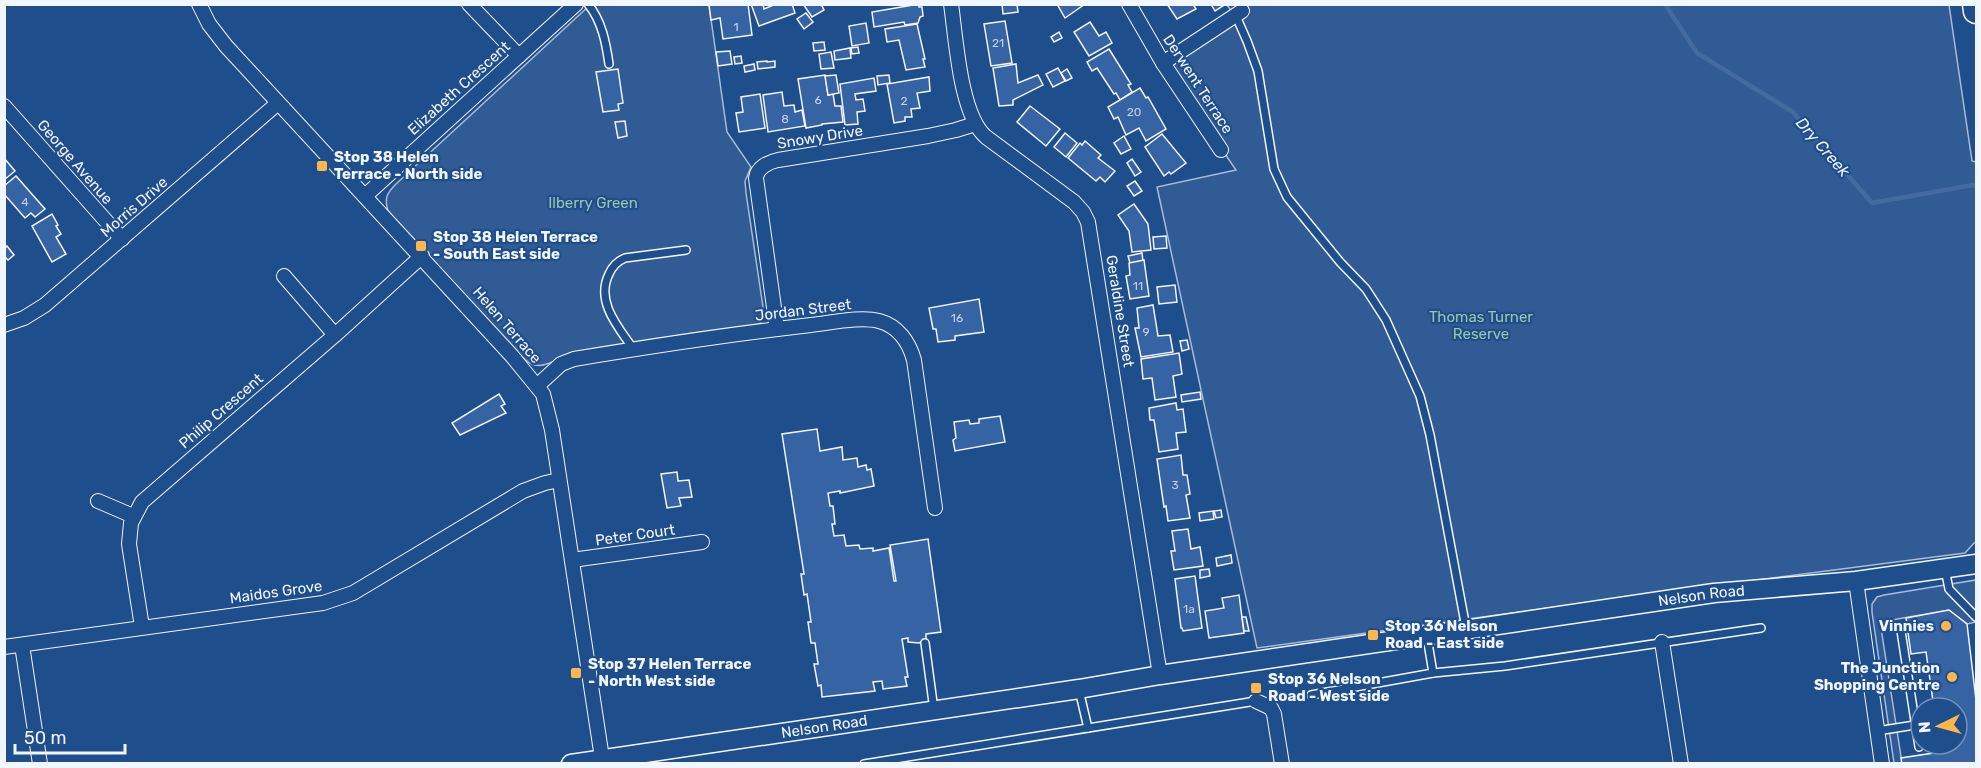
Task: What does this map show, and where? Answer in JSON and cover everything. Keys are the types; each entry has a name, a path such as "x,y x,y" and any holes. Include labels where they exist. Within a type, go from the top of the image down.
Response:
{"highway":[{"path":"1976,4 1977,11"}],"main road":[{"name":"Nelson Road","path":"571,764 1738,589 1856,581 1973,563"}],"street":[{"name":"Helen Terrace","path":"199,4 209,24 226,46 478,317 543,394 548,408 602,759"},
{"path":"470,4 519,56"},
{"name":"Elizabeth Crescent","path":"365,196 576,4"},
{"name":"Geraldine Street","path":"951,4 965,94 975,124 986,137 1074,202 1088,222 1160,675"},
{"name":"Derwent Terrace","path":"1129,4 1163,63 1221,150"},
{"path":"1163,63 1239,14"},
{"name":"Morris Drive","path":"4,325 24,318 45,305 278,103"},
{"name":"George Avenue","path":"4,106 122,239"},
{"name":"Snowy Drive","path":"777,329 756,178 761,168 778,160 928,136 975,124"},
{"name":"Philip Crescent","path":"133,516 146,497 335,335 422,256"},
{"path":"284,276 335,335"},
{"name":"Jordan Street","path":"537,386 561,364 569,360 777,329 870,319 888,324 898,331 910,347 916,366 935,508"},
{"name":"Maidos Grove","path":"4,647 323,603 338,599 353,593 523,491 559,480"},
{"path":"98,501 133,516 129,544 142,627"},
{"name":"Peter Court","path":"572,560 702,542"},
{"path":"1856,581 1882,764"},
{"path":"1662,642 1681,764"},
{"path":"22,645 40,764"},
{"path":"1256,702 1271,708 1274,714 1282,764"}],"lane":[{"path":"588,4 605,38 609,64"},
{"path":"1239,14 1258,71 1274,169 1287,197 1340,262 1366,289 1386,320 1420,396 1430,435 1467,630"},
{"path":"634,350 615,321 604,297 605,284 610,271 625,258 686,250"},
{"path":"1945,569 1949,589 1977,617"},
{"path":"1311,695 1433,673 1505,666 1761,628"},
{"path":"1901,631 1911,696"},
{"path":"1427,636 1433,673"},
{"path":"925,643 934,710"},
{"path":"1079,689 1089,728"},
{"path":"864,764 1256,702"},
{"path":"1877,731 1909,726"}],"green space":[{"name":"Ilberry Green","path":"590,5 709,5 727,132 751,167 745,181 763,319 757,326 561,358 539,366 528,362 511,346 388,211 386,199 396,184"},
{"name":"Thomas Turner Reserve","path":"1227,5 1949,5 1972,161 1976,162 1976,542 1965,553 1257,648 1157,187 1236,170 1163,63 1235,16"},
{"path":"1976,580 1976,622 1967,624 1949,610 1886,621 1881,628 1902,763 1894,763 1872,604 1877,597 1884,595"}],"building":[{"path":"748,4 752,35 723,39 720,18 711,20 709,5"},
{"path":"751,4 763,4 764,9 776,4 792,4 795,13 759,26"},
{"path":"803,4 821,4 824,10 812,17"},
{"path":"919,4 919,7 922,7 923,16 920,17 918,23 905,25 904,22 874,27 872,12"},
{"path":"1002,4 1017,4 1018,12 1003,14"},
{"path":"1057,4 1085,4 1065,18"},
{"path":"1167,4 1193,4 1196,9 1177,19"},
{"path":"1211,4 1226,4 1215,11"},
{"path":"806,13 813,22 804,29 797,19"},
{"path":"1005,21 1012,63 991,66 984,24"},
{"path":"1090,22 1099,36 1106,32 1112,43 1089,56 1074,32"},
{"path":"866,23 869,43 852,46 849,26"},
{"path":"917,24 925,67 906,70 899,40 887,42 885,29"},
{"path":"1059,32 1062,38 1054,42 1051,37"},
{"path":"824,42 825,50 814,51 813,43"},
{"path":"858,47 859,53 852,54 851,48"},
{"path":"850,48 851,58 835,60 834,51"},
{"path":"1109,49 1131,84 1128,85 1132,92 1120,100 1097,68 1092,71 1087,62"},
{"path":"730,51 732,64 718,66 716,52"},
{"path":"831,52 834,68 821,69 819,54"},
{"path":"741,56 742,63 735,64 734,57"},
{"path":"775,61 775,67 758,69 757,62"},
{"path":"754,64 755,70 745,72 744,66"},
{"path":"1016,64 1018,83 1038,75 1043,85 1013,100 1013,105 999,106 993,68"},
{"path":"1058,68 1065,81 1053,87 1046,74"},
{"path":"618,69 623,103 618,104 619,110 603,112 596,72"},
{"path":"1067,69 1072,78 1066,81 1061,73"},
{"path":"825,75 828,95 833,94 835,106 841,106 843,122 806,128 798,79"},
{"path":"836,75 839,93 828,95 825,76"},
{"path":"889,75 890,83 878,85 877,76"},
{"path":"929,77 930,91 917,93 920,108 911,109 912,117 905,117 905,121 894,123 887,84"},
{"path":"874,78 876,91 855,94 856,100 863,99 865,111 857,112 858,124 845,125 840,84"},
{"path":"1140,88 1146,98 1148,97 1166,129 1146,141 1139,128 1126,135 1118,117 1114,119 1108,107"},
{"path":"782,92 784,106 794,105 795,112 802,110 805,126 768,132 763,95"},
{"path":"760,94 765,128 739,132 736,113 743,112 741,97"},
{"path":"1030,106 1060,129 1046,146 1017,122"},
{"path":"625,121 627,136 618,138 615,122"},
{"path":"1065,133 1077,143 1066,157 1054,147"},
{"path":"1162,134 1186,163 1171,174 1169,172 1164,176 1145,147"},
{"path":"1124,136 1131,149 1121,154 1114,143"},
{"path":"1085,141 1101,155 1098,158 1115,171 1105,182 1100,177 1096,181 1068,158 1080,143 1082,145"},
{"path":"4,158 15,171 4,180"},
{"path":"1132,159 1141,172 1135,176 1127,163"},
{"path":"16,176 45,209 35,217 31,213 25,218 4,194 4,186"},
{"path":"1135,181 1142,191 1134,196 1127,186"},
{"path":"1134,204 1148,224 1151,250 1132,252 1129,231 1118,215"},
{"path":"52,214 61,234 56,237 66,254 52,262 32,226"},
{"path":"1166,236 1167,248 1154,249 1153,237"},
{"path":"7,246 14,255 8,260 4,256 4,249"},
{"path":"1142,253 1143,261 1130,263 1128,256"},
{"path":"1144,260 1149,296 1130,299 1126,276 1130,275 1129,263"},
{"path":"1175,285 1177,302 1159,304 1157,287"},
{"path":"979,299 984,332 955,336 955,340 938,342 929,308"},
{"path":"1153,305 1158,336 1170,335 1173,352 1141,357 1135,328 1139,328 1137,308"},
{"path":"1187,340 1189,349 1182,351 1180,341"},
{"path":"1179,353 1182,374 1173,376 1176,397 1155,400 1152,378 1143,379 1141,359"},
{"path":"1200,392 1201,399 1182,402 1181,395"},
{"path":"499,394 505,404 501,406 506,413 460,435 452,423"},
{"path":"1176,403 1177,410 1183,409 1186,432 1176,433 1178,449 1159,452 1154,420 1150,420 1149,408"},
{"path":"1000,416 1005,442 955,451 954,422 969,420 970,424 979,423 979,419"},
{"path":"817,429 820,451 842,447 843,460 857,458 858,467 866,465 867,470 871,469 874,486 840,493 840,491 828,493 830,506 833,506 834,536 844,535 846,546 859,545 860,549 873,548 873,551 889,548 894,581 896,581 890,545 928,539 941,632 926,634 926,640 919,643 908,642 908,638 902,639 908,677 905,677 907,686 883,689 882,681 873,682 875,691 822,697 821,685 818,686 814,664 818,664 815,643 811,643 808,622 811,622 807,594 804,595 801,574 804,574 782,434"},
{"path":"1181,455 1183,475 1187,475 1190,494 1186,495 1190,518 1168,521 1157,459"},
{"path":"677,472 678,481 689,480 692,497 679,498 681,506 667,508 661,474"},
{"path":"1221,510 1222,517 1216,518 1214,511"},
{"path":"1213,511 1214,519 1200,521 1199,513"},
{"path":"1188,529 1191,549 1200,547 1203,566 1174,570 1171,551 1175,551 1172,531"},
{"path":"1231,555 1232,563 1217,566 1216,558"},
{"path":"1209,569 1210,576 1200,578 1200,570"},
{"path":"1195,576 1202,628 1183,631 1175,579"},
{"path":"1239,595 1244,633 1209,638 1205,611 1224,608 1222,598"},
{"name":"The Junction Shopping Centre","path":"1949,610 1967,624 1976,700 1976,764 1902,764 1901,758 1914,756 1969,756 1969,696 1932,696 1926,652 1911,654 1906,618"},
{"path":"1242,617 1246,617 1249,631 1244,631"}],"waterway":[{"name":"Dry Creek","path":"1665,4 1697,53 1793,112 1872,203 1976,186"}],"place":[{"name":"Stop 38 Helen Terrace - North side","path":"322,166"},
{"name":"Stop 38 Helen Terrace - South East side","path":"421,246"},
{"name":"Vinnies","path":"1946,626"},
{"name":"Stop 36 Nelson Road - East side","path":"1373,635"},
{"name":"Stop 37 Helen Terrace - North West side","path":"576,673"},
{"name":"The Junction Shopping Centre","path":"1952,677"},
{"name":"Stop 36 Nelson Road - West side","path":"1256,688"}]}
